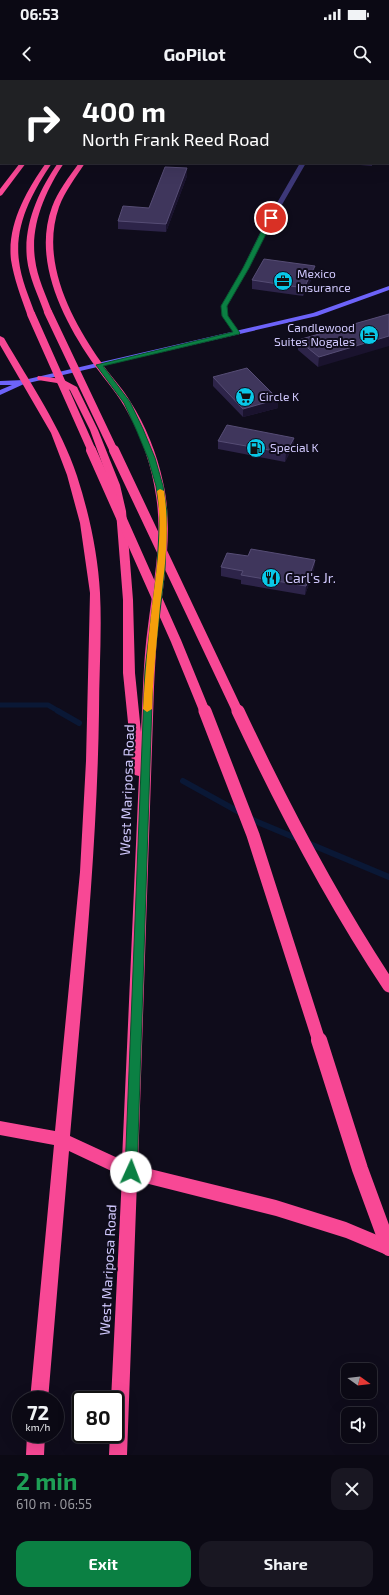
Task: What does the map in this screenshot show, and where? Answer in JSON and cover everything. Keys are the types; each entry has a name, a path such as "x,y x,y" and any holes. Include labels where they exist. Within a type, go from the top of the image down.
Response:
{"highway":[{"path":"0,194 22,164"},
{"path":"48,164 25,201 16,233 15,260 21,284 32,314 176,641 226,763 253,835 360,1169 389,1248"},
{"path":"60,164 39,200 31,230 30,258 37,283 48,312 280,800 329,891 389,986"},
{"name":"West Mariposa Road","path":"81,164 67,184 53,213 50,261 54,278 75,327 99,365 127,402 140,429 151,458 161,492 164,512 161,569 149,670 131,1172 118,1455"},
{"path":"0,338 24,382 55,432 72,475 85,523 92,564 95,594 92,761 83,896 40,1391"},
{"path":"41,378 62,381 69,384 74,390 94,430 115,485 121,511 125,547 129,673 144,810"},
{"path":"0,1128 61,1139 131,1172 276,1208 346,1230 389,1248"},
{"path":"35,1455 36,1443"}],"street":[{"path":"237,333 225,316 224,306 246,268 265,229 302,164"},
{"path":"0,383 24,382 315,315 389,288"},
{"path":"0,393 24,382"}],"building":[{"path":"165,167 187,168 166,224 118,221 123,206 149,208"},
{"path":"264,259 315,266 304,288 252,280"},
{"path":"389,314 389,336 319,357 298,340"},
{"name":"Circle K","path":"247,368 278,399 243,409 213,377"},
{"path":"227,425 294,438 286,453 218,441"},
{"name":"Carl's Jr.","path":"251,549 315,560 306,586 241,575 243,571 221,567 227,553 248,556"}],"waterway":[{"path":"0,705 48,705 60,712"},
{"path":"58,711 79,723"},
{"path":"183,781 255,821 389,877"}],"slow traffic":[{"path":"147,709 149,670 161,569 164,512 160,491"}],"place":[{"name":"Mexico Insurance","path":"283,281"},
{"name":"Candlewood Suites Nogales","path":"369,335"},
{"name":"Circle K","path":"245,397"},
{"name":"Special K","path":"256,448"},
{"name":"Carl's Jr.","path":"271,578"}],"route":[{"path":"131,1172 149,670 161,569 164,512 160,486 140,429 127,402 99,365 237,333 225,316 224,306 246,268 271,218"}]}
